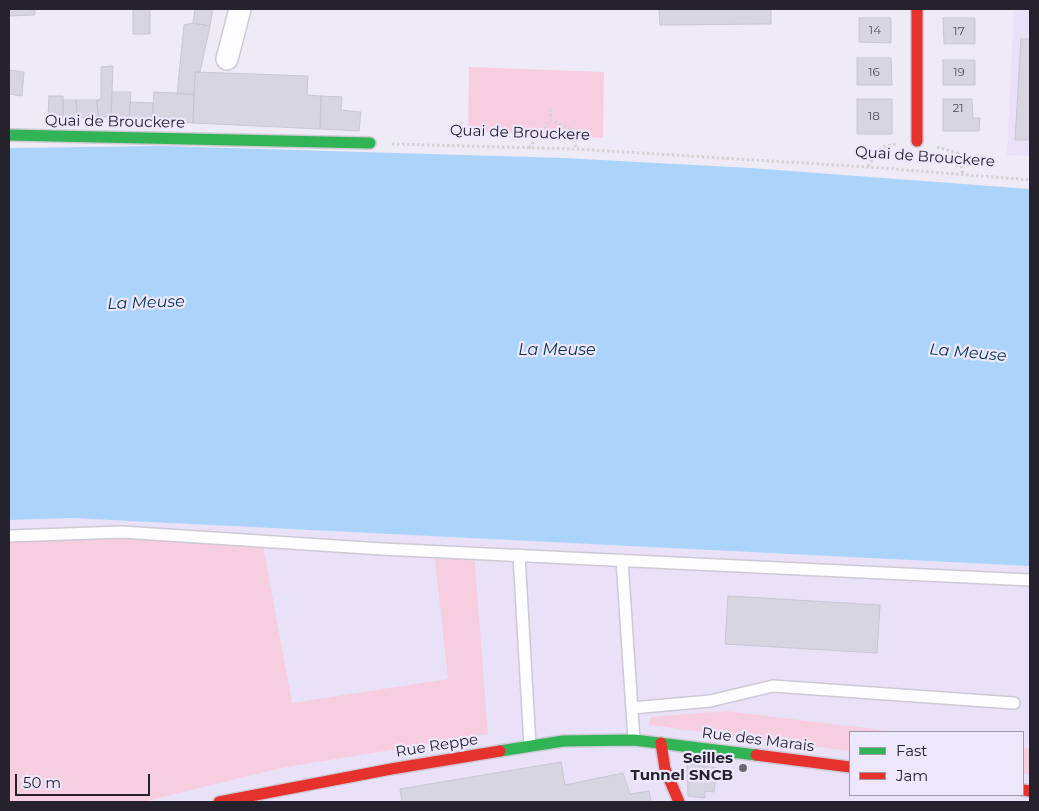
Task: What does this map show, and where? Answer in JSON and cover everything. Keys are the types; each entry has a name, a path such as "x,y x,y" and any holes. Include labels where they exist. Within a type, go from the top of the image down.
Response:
{"main road":[{"path":"916,141 917,9"},
{"name":"Quai de Brouckere","path":"9,135 133,136 370,143"},
{"name":"Rue Reppe","path":"219,802 391,769 563,741 634,740 661,743"},
{"path":"661,743 665,768 679,802"},
{"name":"Rue des Marais","path":"661,743 849,767"}],"street":[{"path":"227,59 240,9"}],"lane":[{"path":"9,536 122,532 382,549 1030,580"},
{"path":"519,555 530,746"},
{"path":"622,560 634,740"},
{"path":"632,708 710,701 773,686 1014,704"}],"path":[{"path":"529,148 551,120 550,110"},
{"path":"551,120 574,132 576,149"},
{"path":"868,167 882,147 916,141 958,153 963,174"},
{"name":"Quai de Brouckere","path":"370,143 576,149 868,167 1030,180"}],"shaded area":[{"path":"1014,9 1030,9 1030,156 1007,155"},
{"path":"469,67 604,72 603,138 468,131"},
{"path":"71,518 1030,566 1030,802 9,802 9,520"},
{"path":"122,532 262,541 292,703 448,679 434,551 474,553 488,734 281,768 142,802 9,802 9,536"},
{"path":"726,711 889,731 849,731 849,751 649,725 651,717"},
{"path":"1024,748 1030,749 1030,775 1024,774"}],"water":[{"name":"La Meuse","path":"161,146 564,158 750,168 1030,189 1030,566 71,518 9,520 9,148"}],"building":[{"path":"9,9 35,9 35,15 9,16"},
{"path":"133,9 150,9 150,34 133,34"},
{"path":"195,9 213,9 210,26 193,23"},
{"path":"659,9 771,9 771,24 660,25"},
{"path":"859,18 891,18 891,43 859,42"},
{"path":"943,18 975,18 975,44 944,44"},
{"path":"193,23 210,26 200,72 195,72 194,94 177,94 184,25"},
{"path":"1021,39 1030,39 1030,140 1015,140"},
{"path":"857,58 891,58 892,85 857,85"},
{"path":"943,60 975,60 975,85 943,85"},
{"path":"113,66 111,117 98,117 97,100 101,99 101,67"},
{"path":"9,70 24,72 22,96 9,94"},
{"path":"195,72 308,76 307,95 321,96 320,129 193,123"},
{"path":"112,92 131,92 129,119 111,117"},
{"path":"154,92 194,94 193,123 152,121"},
{"path":"49,96 63,96 63,117 48,117"},
{"path":"321,96 342,97 341,110 361,112 359,131 320,129"},
{"path":"857,99 892,99 892,134 857,134"},
{"path":"943,99 972,99 973,118 980,118 979,131 943,131"},
{"path":"63,100 76,100 77,118 63,117"},
{"path":"76,100 97,100 98,117 77,118"},
{"path":"130,102 153,103 152,121 129,119"},
{"path":"728,596 880,605 877,653 725,644"},
{"path":"561,762 565,785 623,773 630,794 649,791 651,802 402,802 400,789"},
{"path":"687,764 717,768 714,792 705,791 705,798 688,796"}],"traffic: fast":[{"path":"9,135 370,143"},
{"path":"500,751 563,741 634,740 756,755"}],"traffic: jam":[{"path":"917,9 917,141"},
{"path":"661,743 665,769 679,802"},
{"path":"219,802 391,769 500,751"},
{"path":"756,755 849,767"},
{"path":"1024,790 1030,791"}],"place":[{"name":"Seilles Tunnel SNCB","path":"743,768"}]}
